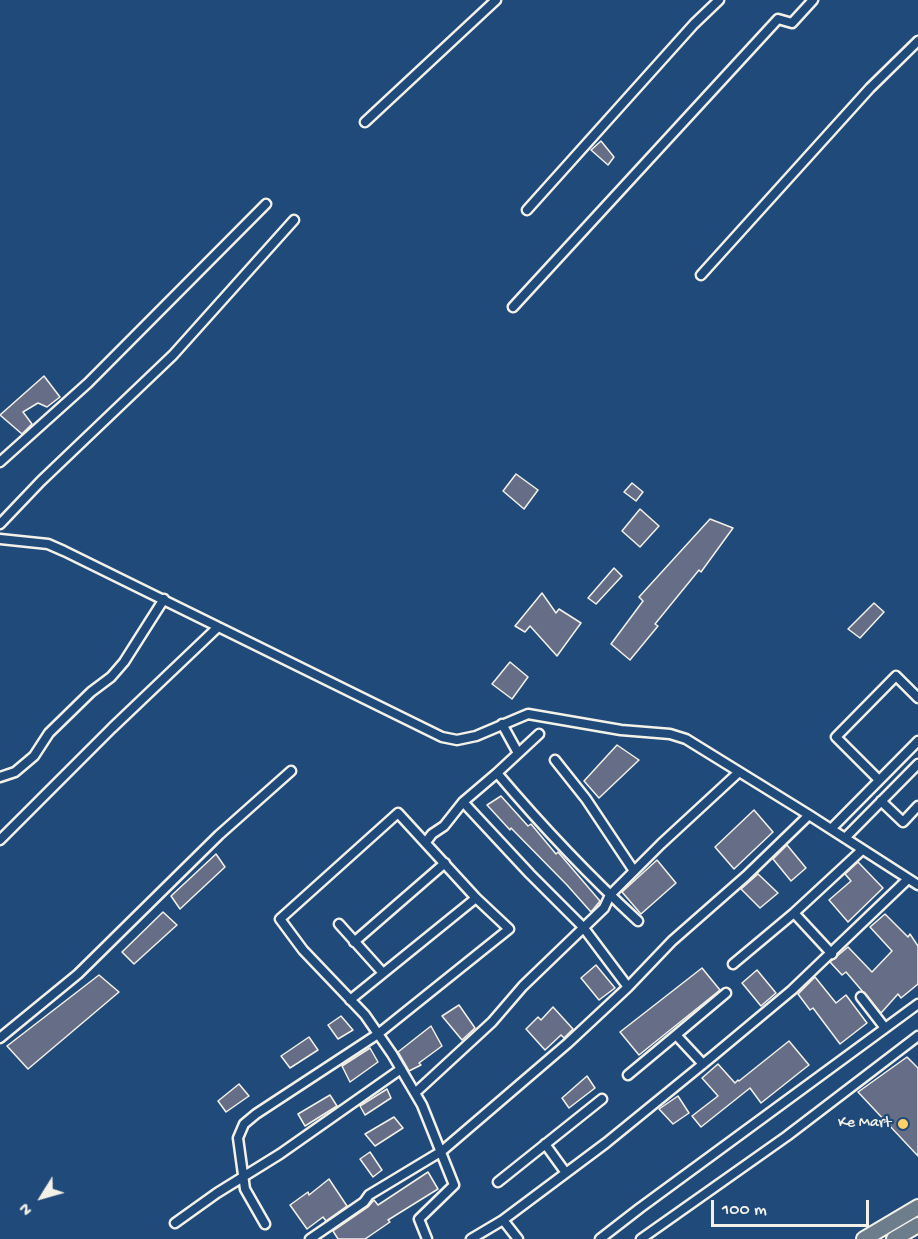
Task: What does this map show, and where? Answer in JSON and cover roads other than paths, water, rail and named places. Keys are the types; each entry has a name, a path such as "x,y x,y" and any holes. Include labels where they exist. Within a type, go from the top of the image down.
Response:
{"highway":[{"path":"864,1239 918,1207"},
{"path":"894,1239 918,1225"}],"street":[{"path":"364,122 496,0"},
{"path":"527,210 694,24 719,0"},
{"path":"513,307 778,19 792,23 813,0"},
{"path":"701,275 870,88 918,41"},
{"path":"0,462 88,383 266,204"},
{"path":"0,524 41,481 173,355 294,220"},
{"path":"0,538 48,544 442,737 457,740 476,736 528,714 621,730 670,734 686,739 918,885"},
{"path":"0,777 15,772 34,756 49,733 111,677 124,662 164,599"},
{"path":"0,840 112,728 218,627"},
{"path":"879,780 836,737 896,676 918,698"},
{"path":"502,724 519,753"},
{"path":"426,842 432,834 444,826 463,802 539,734"},
{"path":"831,829 918,741"},
{"path":"555,760 586,799 634,871"},
{"path":"845,838 918,764"},
{"path":"0,1038 78,974 219,835 291,771"},
{"path":"415,1093 492,1022 523,986 604,908 610,895 739,772"},
{"path":"496,773 525,807 638,921"},
{"path":"881,801 903,822 918,806"},
{"path":"463,802 583,927 628,987"},
{"path":"265,1224 245,1189 238,1138 244,1124 378,1034 509,928 476,898 398,813 280,919 303,950 365,1015 378,1034 401,1069 415,1093 442,1151 454,1185 419,1219 427,1239"},
{"path":"309,1239 364,1202 369,1195 442,1151 568,1043 628,987 672,941 746,876 809,815"},
{"path":"733,964 794,913 862,850"},
{"path":"354,942 445,863"},
{"path":"471,1239 503,1220 606,1143 703,1064 832,954 908,879"},
{"path":"350,1000 476,898"},
{"path":"794,913 832,954"},
{"path":"339,924 383,973"},
{"path":"628,1075 726,993"},
{"path":"861,997 885,1029"},
{"path":"600,1239 918,1004"},
{"path":"676,1035 703,1064"},
{"path":"641,1239 787,1136 918,1036"},
{"path":"175,1223 243,1176 280,1154 401,1069"},
{"path":"498,1182 602,1099"},
{"path":"545,1144 566,1173"},
{"path":"503,1220 518,1239"}],"place":[{"name":"Ke Mart","path":"903,1124"}]}
